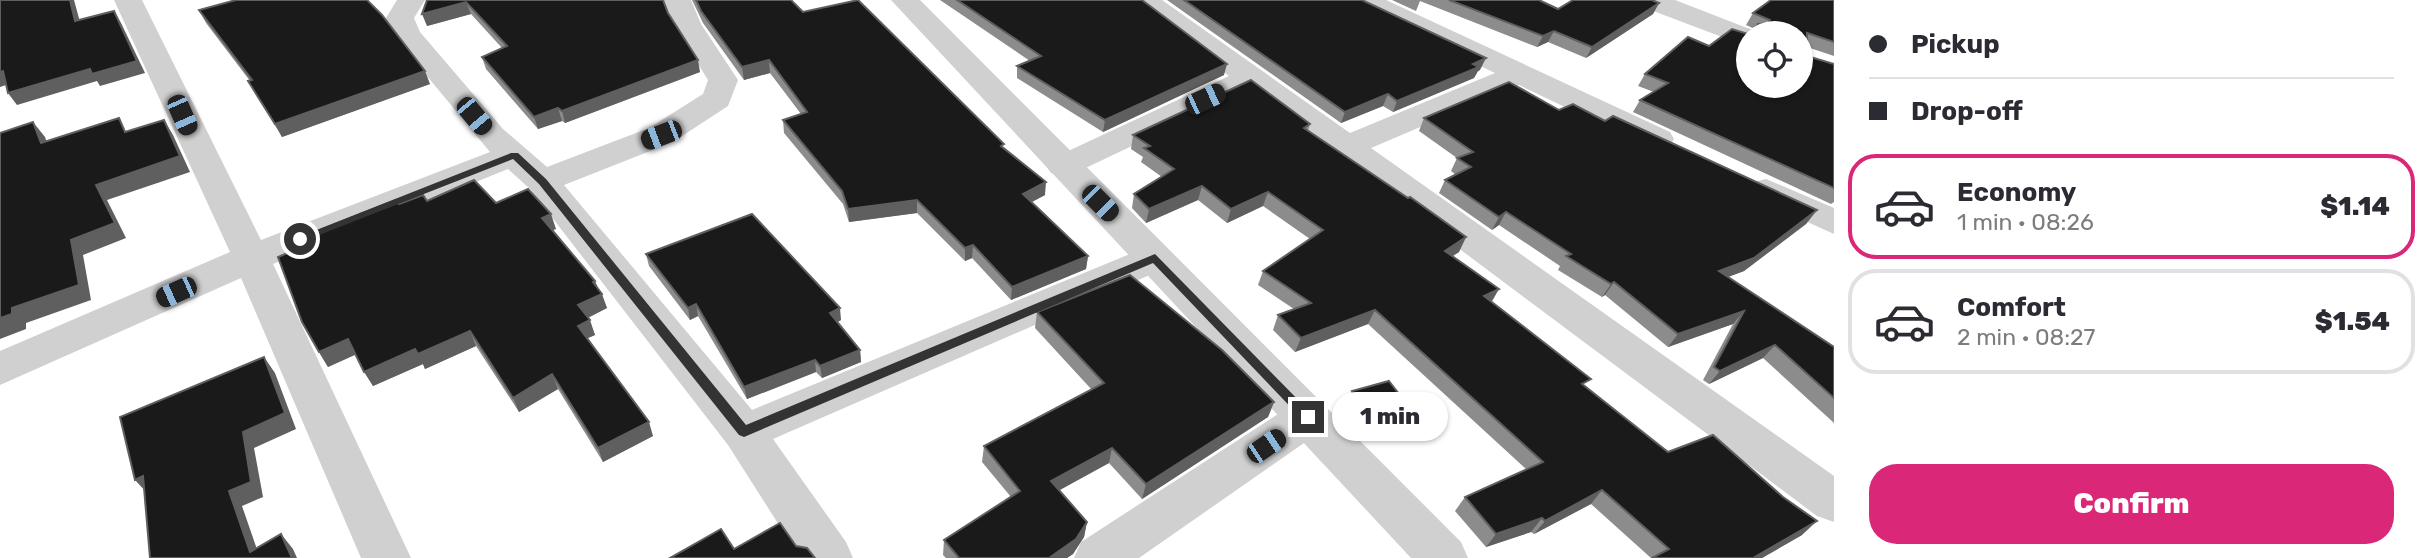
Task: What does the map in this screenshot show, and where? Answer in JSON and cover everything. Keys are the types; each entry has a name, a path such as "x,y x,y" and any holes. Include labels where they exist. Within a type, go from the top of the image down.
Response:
{"street":[{"path":"128,0 251,258 386,558"},
{"path":"411,0 400,18 406,34 491,136 528,168 744,432 828,558"},
{"path":"0,369 251,258 528,168 661,135 717,99 723,80 687,24 677,0"},
{"path":"905,0 1443,558"},
{"path":"1144,0 1252,77 1343,148 1834,502"},
{"path":"1364,0 1680,150"},
{"path":"1650,0 1736,32"},
{"path":"1343,148 1521,73"},
{"path":"1063,166 1252,77"},
{"path":"1740,178 1834,222"},
{"path":"744,432 1155,258"},
{"path":"1099,558 1308,417"}],"building":[{"path":"0,0 70,0 75,21 114,11 137,61 92,74 90,69 8,93 3,71 0,72"},
{"path":"236,0 367,0 382,15 425,71 275,124 248,81 252,80 199,10"},
{"path":"427,0 663,0 668,13 698,60 562,111 558,108 534,117 482,57 507,46 466,2 422,14"},
{"path":"696,0 791,0 803,12 858,0 1004,144 1001,146 1046,182 1023,194 1088,256 1012,287 973,245 965,248 917,200 848,209 842,191 783,120 807,112 769,60 742,67 701,11"},
{"path":"957,0 1142,0 1227,64 1105,120 1017,66 1041,56"},
{"path":"1184,0 1362,0 1486,58 1473,64 1479,67 1397,101 1388,94 1345,112"},
{"path":"1449,0 1539,0 1558,9 1573,0 1652,0 1659,3 1592,47 1554,31 1543,36"},
{"path":"1771,0 1834,0 1834,42 1813,35 1813,21 1770,21 1753,13"},
{"path":"1732,29 1736,30 1736,98 1813,98 1813,58 1834,64 1834,188 1640,100 1668,83 1645,74 1688,37 1709,46"},
{"path":"1251,80 1310,124 1304,128 1466,237 1445,251 1499,289 1484,296 1591,379 1582,384 1668,452 1713,435 1783,497 1817,521 1753,558 1652,558 1669,549 1602,490 1545,521 1542,518 1496,534 1465,497 1543,462 1375,310 1301,338 1278,315 1311,303 1263,271 1323,230 1268,192 1231,209 1202,186 1149,209 1134,194 1174,169 1144,148 1150,146 1133,135"},
{"path":"1509,82 1559,110 1573,104 1605,121 1613,116 1817,210 1754,258 1719,271 1834,347 1834,398 1775,345 1720,371 1714,367 1744,311 1678,334 1614,282 1611,284 1566,256 1571,254 1506,212 1499,217 1445,180 1471,167 1457,158 1473,152 1424,118"},
{"path":"119,118 125,132 164,120 180,156 96,185 115,223 71,240 79,285 12,308 12,314 0,318 0,133 33,122 41,143"},
{"path":"474,180 496,203 528,189 551,214 542,218 595,281 593,282 602,294 578,305 590,320 578,326 649,422 598,448 552,374 513,398 470,331 418,354 415,349 364,372 348,339 319,352 302,322 278,257 290,252 286,243 396,200 399,204 423,195 427,201"},
{"path":"752,214 840,308 830,313 860,350 820,366 815,360 744,387 696,304 688,308 646,254"},
{"path":"1130,275 1222,350 1274,402 1146,484 1112,448 1051,481 1087,522 1076,539 1049,558 959,558 944,540 1020,491 984,446 1104,383 1037,312"},
{"path":"264,357 285,413 243,432 251,482 229,491 250,552 281,534 292,558 150,558 143,476 135,480 120,417"},
{"path":"1389,381 1419,420 1382,429 1352,391"},
{"path":"780,523 796,546 807,548 815,558 670,558 721,529 734,549"}],"route":[{"path":"300,239 514,155 542,181 744,432 1155,258 1308,417"}]}
